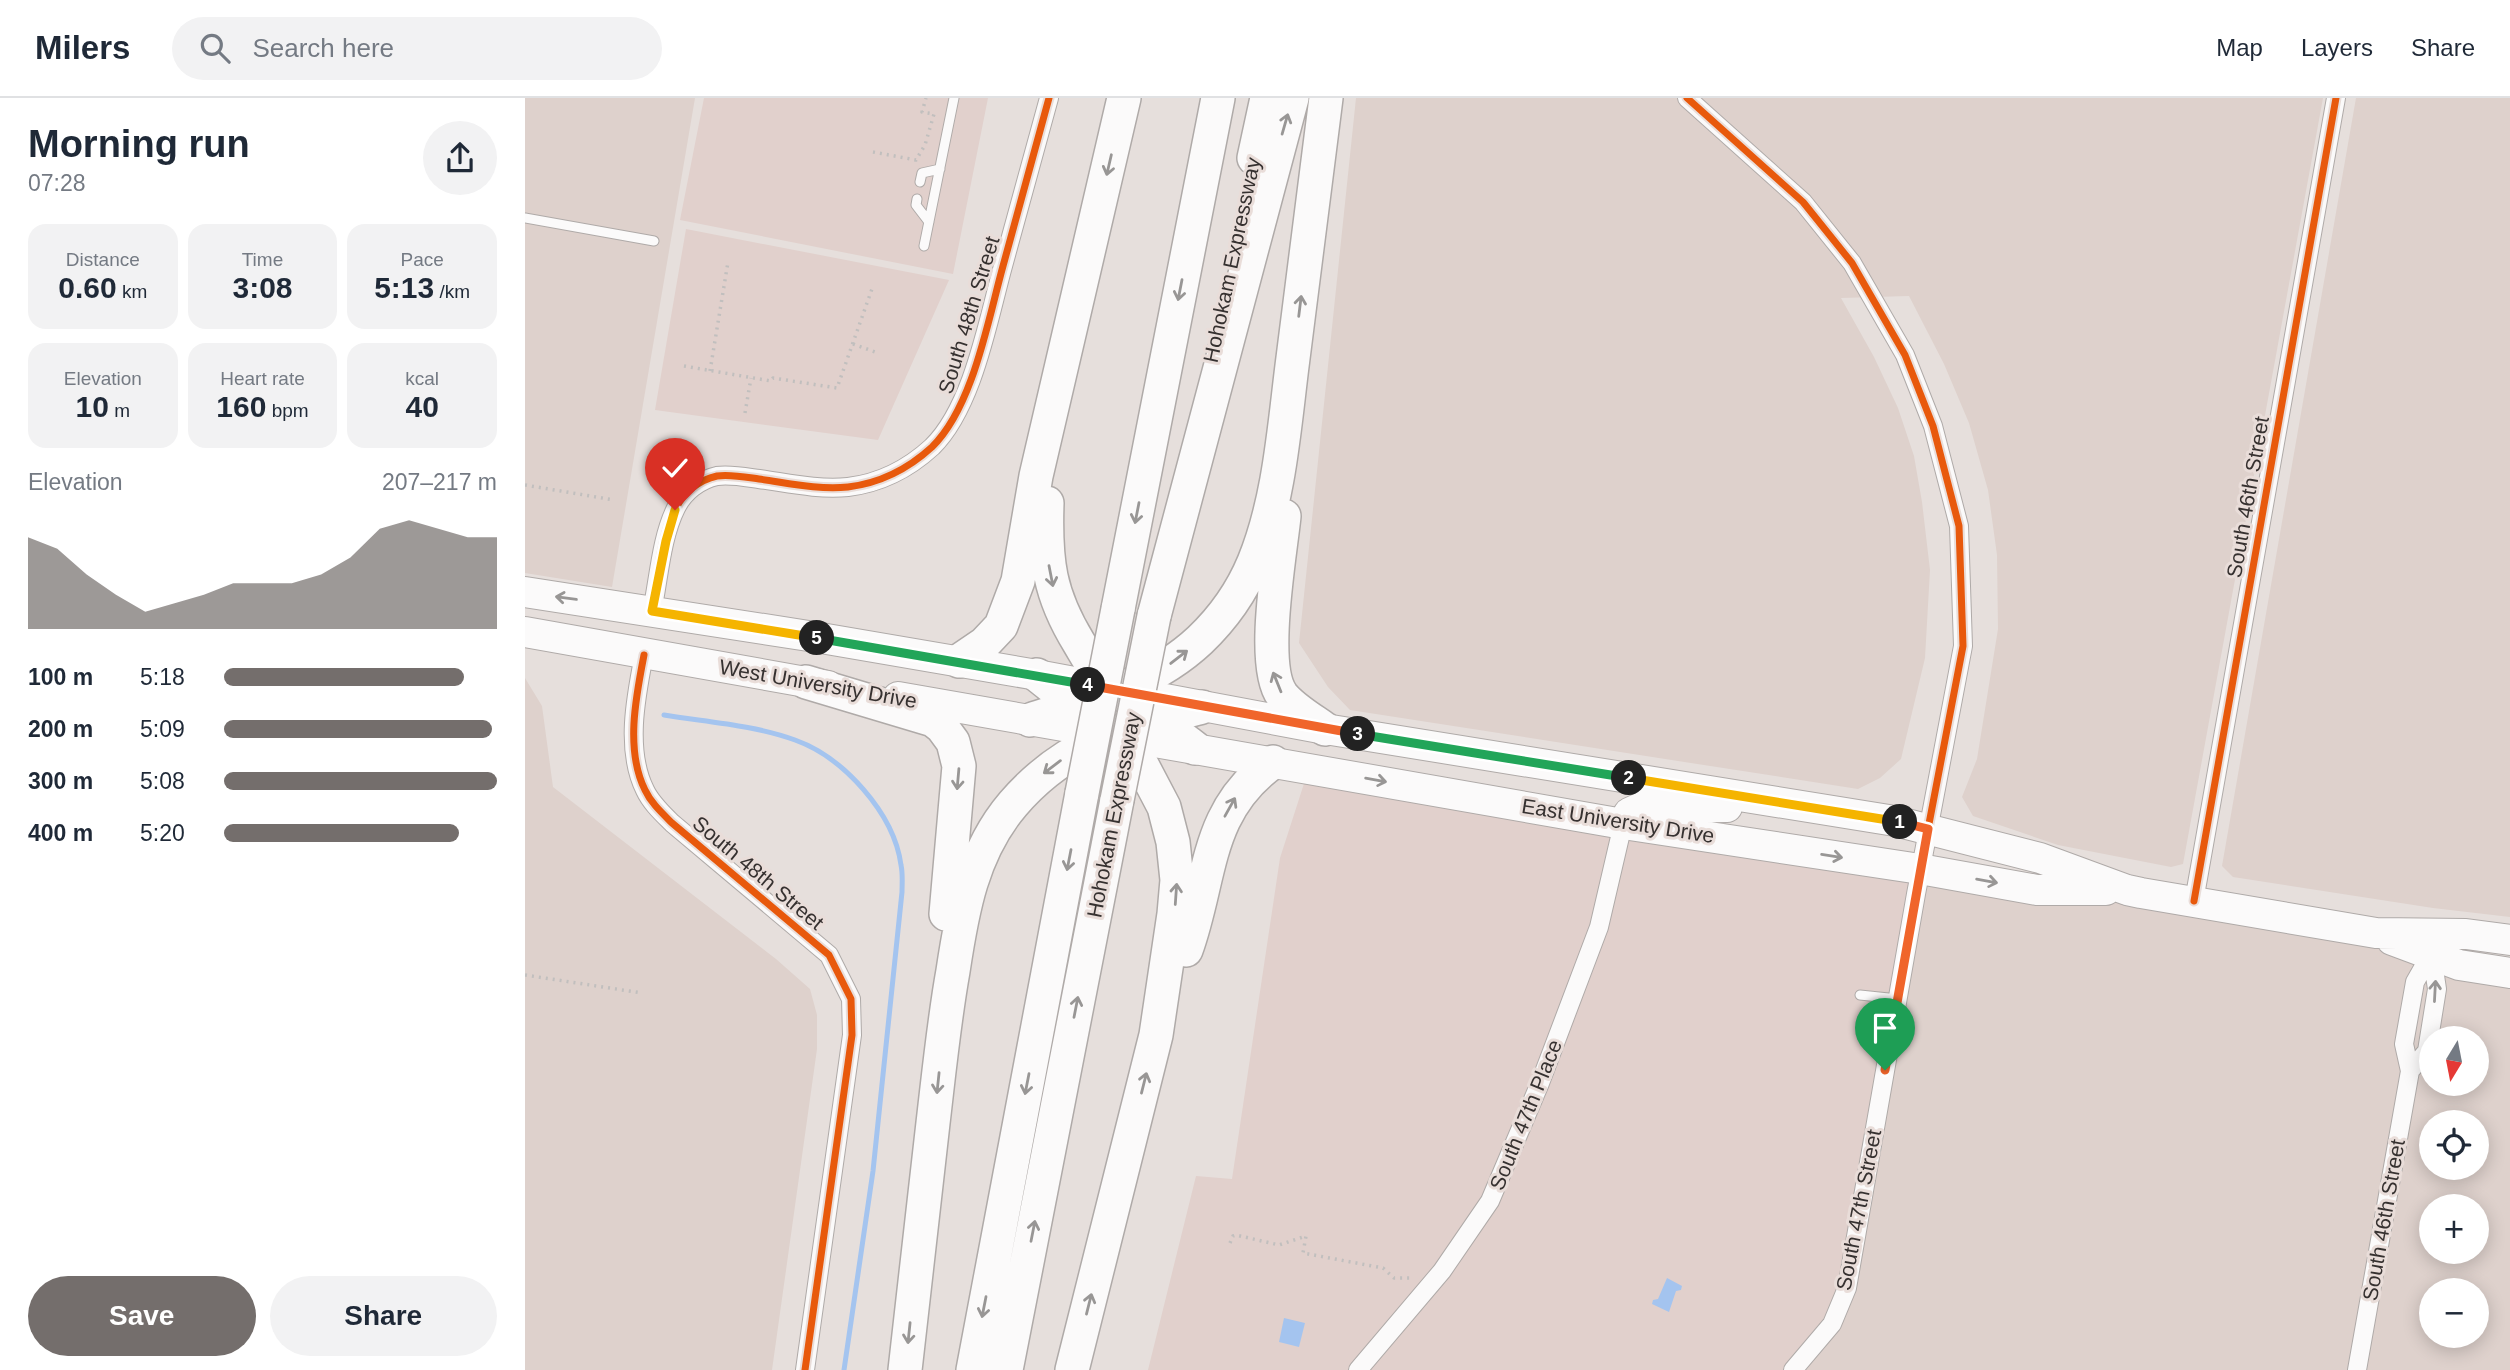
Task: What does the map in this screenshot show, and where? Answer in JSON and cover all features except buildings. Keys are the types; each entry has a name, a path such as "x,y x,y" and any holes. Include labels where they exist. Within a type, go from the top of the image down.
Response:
{"highway":[{"path":"960,661 990,638 1000,626 1018,581 1036,476 1124,98"},
{"path":"1195,98 1187,164 1198,199"},
{"name":"Hohokam Expressway","path":"972,1370 1218,98"},
{"name":"Hohokam Expressway","path":"1006,1370 1154,615 1267,98"},
{"path":"1154,615 1292,98"},
{"path":"1030,720 1120,691 1158,672 1199,640 1225,612 1247,579 1267,524 1285,421 1326,98"},
{"path":"1058,386 1046,525 1048,564 1055,597 1088,660 1120,691 1195,748"},
{"path":"1285,421 1285,504 1271,666 1282,694 1325,729"},
{"path":"1037,675 1111,733 1136,757 1149,775 1164,807 1173,842 1176,898 1156,1035"},
{"path":"806,682 933,720 942,727 956,749 959,766 944,928 945,1015"},
{"path":"905,1370 945,1015 967,894 978,859 1011,806 1042,775 1074,752 1111,733 1202,707"},
{"path":"1072,1370 1156,1035 1190,938 1217,836 1228,809 1247,783 1273,762"}],"main road":[{"path":"525,592 960,661 1120,691"},
{"path":"525,614 617,624 639,620 652,611"},
{"path":"644,655 654,642 675,632 779,631"},
{"name":"West University Drive","path":"525,632 644,655 1111,733"},
{"name":"East University Drive","path":"1120,691 1325,729 1797,805 1928,829 2040,858 2127,890"},
{"name":"East University Drive","path":"1111,733 1623,824 1920,869 2037,890 2127,890 2194,901 2432,944 2459,965 2510,973"},
{"path":"1623,824 1629,813 1640,808 1797,805"},
{"name":"East University Drive","path":"2432,944 2466,934 2510,940"},
{"path":"2459,965 2510,981"}],"street":[{"name":"South 48th Street","path":"652,611 675,510 687,493 705,480 719,475 812,487 847,487 871,483 893,475 912,465 935,444 955,415 974,371 1049,98"},
{"path":"1687,98 1803,202 1852,264 1905,355 1933,426 1959,526 1963,646 1928,829"},
{"name":"South 46th Street","path":"2194,901 2336,98"},
{"name":"South 48th Street","path":"644,655 634,734 644,788 656,808 829,955 851,999 852,1035 805,1370"},
{"name":"South 47th Place","path":"1358,1370 1442,1271 1490,1201 1535,1096 1599,927 1623,824"},
{"name":"South 47th Street","path":"1793,1370 1832,1324 1847,1288 1928,829"},
{"name":"South 46th Street","path":"2357,1370 2410,1071 2427,1051 2437,989 2432,944"}],"lane":[{"path":"924,246 954,98"},
{"path":"920,182 922,173 940,169"},
{"path":"917,199 916,205 929,222"},
{"path":"525,218 655,241"},
{"path":"1860,995 1898,999"}],"path":[{"path":"873,152 916,160 925,145 934,114 922,112 926,98"},
{"path":"710,371 728,262"},
{"path":"684,366 771,381 773,378 838,388 873,286"},
{"path":"853,344 877,353"},
{"path":"745,413 751,378"},
{"path":"525,485 614,500"},
{"path":"525,975 642,993"},
{"path":"1230,1243 1236,1235 1279,1245 1306,1236 1303,1253 1383,1268 1394,1278 1410,1278"}],"shaded area":[{"path":"525,98 695,98 612,587 525,573"},
{"path":"704,98 988,98 953,274 680,220"},
{"path":"1356,98 2323,98 2183,864 2171,867 2058,845 1973,816 1962,797 1977,759 1998,629 1997,555 1988,490 1969,423 1944,364 1909,296 1841,298 1874,357 1898,408 1914,456 1930,570 1925,658 1901,759 1880,778 1858,789 1350,710 1328,687 1299,643"},
{"path":"2356,98 2510,98 2510,917 2233,877 2222,866"},
{"path":"686,229 949,280 878,440 655,410"},
{"path":"525,678 542,706 553,787 776,959 810,989 817,1015 817,1049 772,1370 525,1370"},
{"path":"1309,768 1920,869 1847,1288 1793,1370 1148,1370 1196,1176 1232,1179 1280,858"},
{"path":"1920,869 2376,933 2510,981 2510,1370 1793,1370 1832,1324"}],"water":[{"path":"1667,1278 1682,1286 1681,1290 1676,1291 1669,1312 1652,1304 1653,1300 1658,1299"},
{"path":"1284,1318 1305,1323 1299,1347 1279,1342"}],"waterway":[{"path":"664,715 763,731 813,748 831,759 863,789 877,807 896,845 902,868 902,892 873,1171 844,1370"}],"cycle path":[{"path":"652,611 671,520 683,497 698,484 710,478 727,475 814,487 860,485 904,468 932,447 946,430 969,386 977,362 1049,98"},
{"path":"1687,98 1803,202 1852,263 1905,355 1933,426 1959,526 1963,646 1928,829"},
{"path":"2194,901 2336,98"},
{"path":"644,655 636,705 634,741 635,758 647,795 672,823 829,955 851,999 852,1035 805,1370"}],"route":[{"path":"675,510 652,611 960,661 1325,729 1895,821 1928,829 1885,1070"}]}
